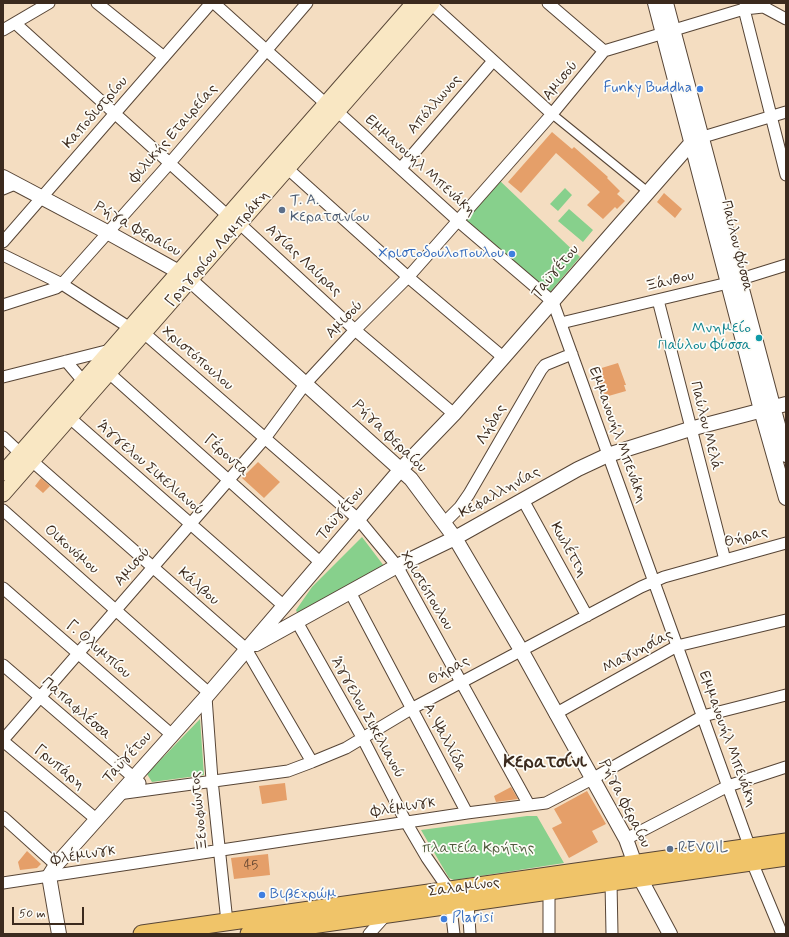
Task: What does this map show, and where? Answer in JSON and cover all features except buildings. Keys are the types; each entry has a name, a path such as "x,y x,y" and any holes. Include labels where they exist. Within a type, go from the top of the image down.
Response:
{"main road":[{"name":"Γρηγορίου Λαμπράκη","path":"234,220 288,169 332,108 414,3"},
{"name":"Γρηγορίου Λαμπράκη","path":"3,473 26,457 70,418 144,333 185,277 234,220 332,108 431,4"},
{"name":"Γρηγορίου Λαμπράκη","path":"3,494 26,457 83,381 130,328 185,277"},
{"name":"Σαλαμίνος","path":"751,855 786,842"},
{"name":"Σαλαμίνος","path":"142,934 227,922 450,898 751,855 786,857"},
{"name":"Σαλαμίνος","path":"249,934 292,930 388,913 450,898 468,903 611,882 637,871"}],"street":[{"path":"3,30 49,3"},
{"path":"97,3 164,57"},
{"name":"Καποδιστρίου","path":"3,242 213,3"},
{"name":"Εμμανουήλ Μπενάκη","path":"213,3 457,220 553,302 703,716 751,855 782,934"},
{"name":"Φιλικής Εταιρείας","path":"62,284 169,164 307,3"},
{"path":"548,3 604,51 745,6 762,4 786,19"},
{"name":"Παύλου Φύσσα","path":"656,3 668,31 734,281 773,407 786,455"},
{"name":"Παύλου Φύσσα","path":"666,3 668,31"},
{"path":"431,4 552,114 648,192"},
{"path":"745,6 770,116 786,175"},
{"name":"Αγίας Λαύρας","path":"15,23 169,164 234,220 355,330 454,414"},
{"name":"Αμισού","path":"3,740 78,652 266,438 306,383 355,330 408,277 552,114 604,51"},
{"name":"Απόλλωνος","path":"400,168 493,61"},
{"path":"697,139 786,112"},
{"name":"Ταϋγέτου","path":"52,871 133,777 172,736 359,520 401,469 454,414 648,192 697,139"},
{"path":"288,169 408,277 504,358"},
{"name":"Ρήγα Φεραίου","path":"7,183 42,198 107,232 185,277 401,469 445,522 521,650 555,714 626,838 637,871 670,934"},
{"path":"3,255 62,284 130,328"},
{"name":"Ξάνθου","path":"560,323 734,281 786,265"},
{"path":"3,305 56,288 62,284"},
{"name":"Παύλου Μελά","path":"658,300 724,560"},
{"name":"Χριστόπουλου","path":"144,333 359,520 397,566 529,805"},
{"path":"3,377 110,350"},
{"name":"Λήδας","path":"445,522 460,507 469,494 541,370 545,365 572,354"},
{"path":"66,361 83,381"},
{"name":"Γέροντα","path":"109,373 321,563"},
{"name":"Παύλου Φύσσα","path":"773,407 786,498"},
{"name":"Κεφαλληνίας","path":"246,649 397,566 455,538 578,469 608,455 690,429 773,407"},
{"name":"Άγγελου Σικελιανού","path":"70,418 284,606"},
{"name":"Κάλβου","path":"3,437 246,649 312,762"},
{"name":"Κωλέττη","path":"523,500 587,616"},
{"name":"Οικονόμου","path":"3,510 116,610 207,695"},
{"name":"Θήρας","path":"118,794 212,780 288,771 312,762 346,748 362,737 411,709 654,581 786,543"},
{"name":"Γ. Ολυμπίου","path":"3,588 78,652 172,736"},
{"name":"Α. Ψαλλίδα","path":"350,592 467,813"},
{"name":"Μαγνησίας","path":"555,714 677,646 786,620"},
{"name":"Άγγελου Σικελιανού","path":"296,622 362,737 406,822 450,898"},
{"name":"Παπαφλέσσα","path":"3,665 149,790"},
{"name":"Ξενοφώντος","path":"207,695 212,780 227,922"},
{"name":"Φλέμινγκ","path":"3,883 52,871 219,850 467,813 546,803 592,779 703,716 786,695"},
{"name":"Γρυπάρη","path":"3,740 96,819"},
{"path":"626,838 728,786 786,767"},
{"path":"3,817 52,871 59,934"},
{"path":"611,882 612,934"},
{"path":"549,891 549,934"},
{"path":"450,898 454,934"},
{"path":"468,903 470,934"},
{"path":"369,934 388,913"}],"green space":[{"path":"499,180 580,257 550,292 465,219"},
{"path":"565,188 572,195 558,211 550,204"},
{"path":"569,209 593,230 583,242 558,221"},
{"path":"362,537 384,566 298,615 296,610 312,587"},
{"path":"200,719 204,775 152,782 147,774"},
{"name":"πλατεία Κρήτης","path":"537,816 564,863 454,880 449,878 421,830"}],"place":[{"name":"Funky Buddha","path":"700,89"},
{"name":"Τ. Α. Κερατσινίου","path":"282,210"},
{"name":"Χριστοδουλοπουλου","path":"512,254"},
{"name":"Μνημείο Παύλου Φύσσα","path":"759,338"},
{"name":"REVOIL","path":"670,849"},
{"name":"Βιβεχρώμ","path":"262,895"},
{"name":"Plarisi","path":"444,919"}],"district":[{"name":"Κερατσίνι","path":"545,763"}]}
